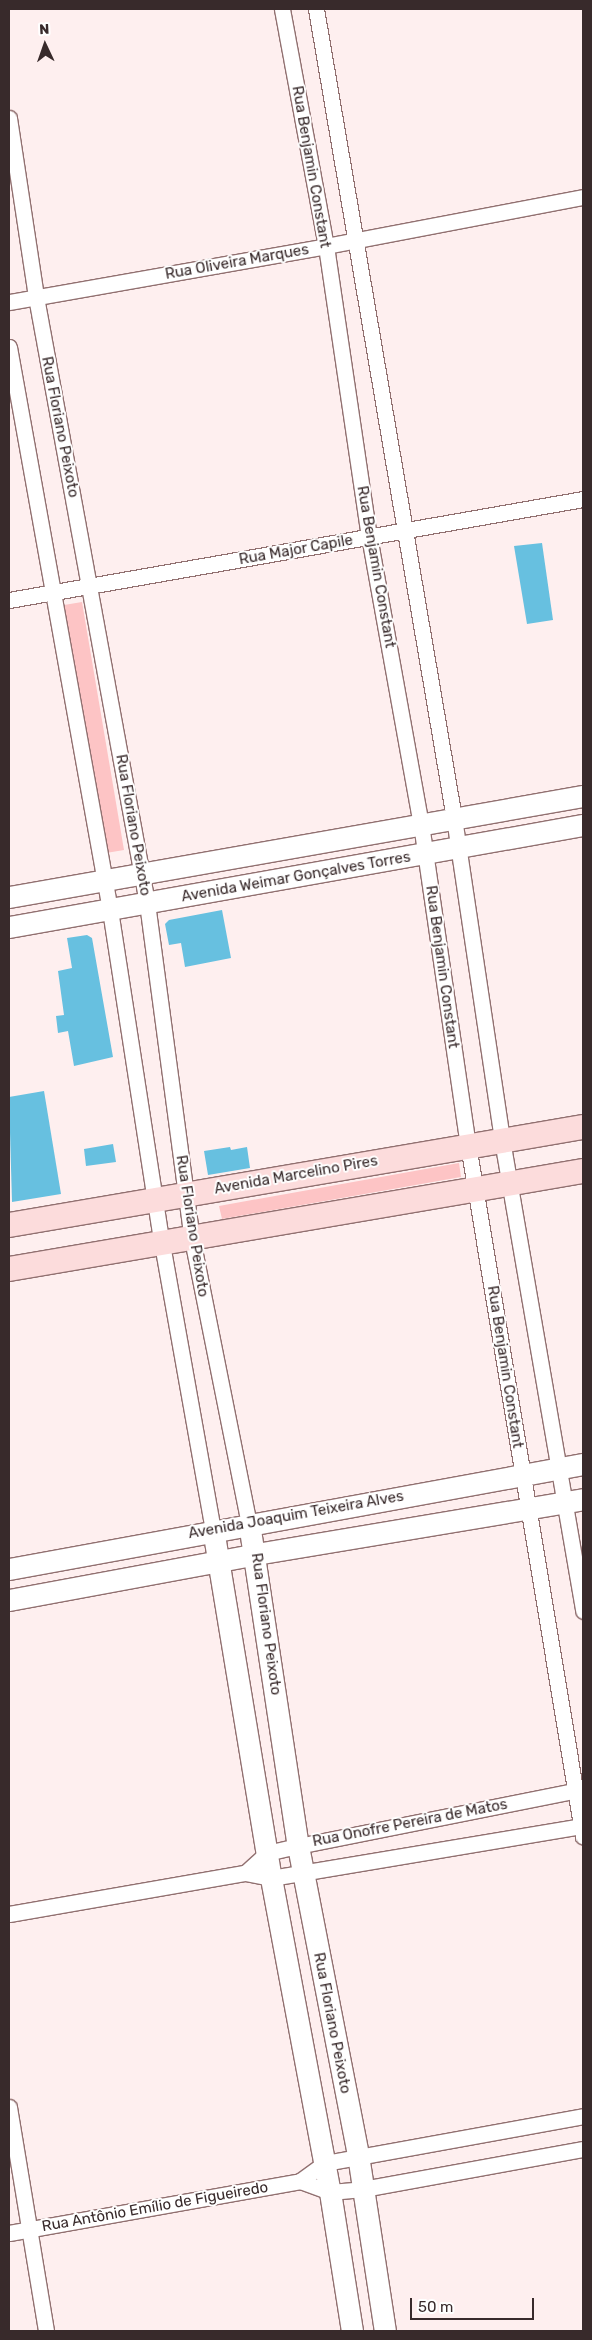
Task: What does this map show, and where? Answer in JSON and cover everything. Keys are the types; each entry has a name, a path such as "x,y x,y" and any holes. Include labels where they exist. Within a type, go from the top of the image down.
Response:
{"main road":[{"name":"Avenida Weimar Gonçalves Torres","path":"9,897 583,796"},
{"name":"Avenida Weimar Gonçalves Torres","path":"9,927 583,826"},
{"name":"Avenida Marcelino Pires","path":"9,1225 583,1126"},
{"path":"9,1269 583,1171"},
{"name":"Avenida Joaquim Teixeira Alves","path":"9,1569 213,1529 583,1464"},
{"name":"Avenida Joaquim Teixeira Alves","path":"9,1600 256,1554 574,1501"},
{"name":"Rua Floriano Peixoto","path":"249,1523 256,1554 298,1846 358,2155 385,2331"},
{"name":"Rua Floriano Peixoto","path":"213,1529 271,1878 325,2163 352,2331"}],"street":[{"name":"Rua Benjamin Constant","path":"282,9 326,246 369,536 421,824 468,1145 523,1474 579,1790 583,1830"},
{"path":"316,9 357,239 404,530 454,818 502,1140 559,1468 574,1501 583,1610"},
{"name":"Rua Floriano Peixoto","path":"9,118 36,297 147,903 192,1239 249,1523"},
{"name":"Rua Oliveira Marques","path":"9,302 326,246 583,197"},
{"name":"Rua Floriano Peixoto","path":"9,347 110,910 162,1244 213,1529"},
{"name":"Rua Major Capile","path":"9,600 583,499"},
{"name":"Rua Onofre Pereira de Matos","path":"245,1873 267,1853 579,1790"},
{"name":"Rua Onofre Pereira de Matos","path":"9,1914 245,1873 271,1878 583,1830"},
{"path":"9,2107 46,2331"},
{"name":"Rua Antônio Emílio de Figueiredo","path":"9,2233 300,2180 325,2163 358,2155 583,2116"},
{"path":"300,2180 330,2192 363,2189 583,2149"}],"shaded area":[{"path":"82,602 124,850 106,853 64,605"},
{"path":"459,1163 461,1177 222,1219 219,1206"}],"building":[{"path":"542,543 553,620 527,624 514,546"},
{"path":"222,910 231,958 185,967 181,943 169,945 165,924 169,920"},
{"path":"87,935 92,938 113,1057 74,1066 68,1031 58,1033 56,1016 64,1015 58,971 72,968 67,938"},
{"path":"44,1091 61,1194 12,1202 9,1097"},
{"path":"113,1144 116,1162 86,1166 84,1149"},
{"path":"230,1147 231,1150 247,1147 250,1168 208,1175 204,1151"}]}
